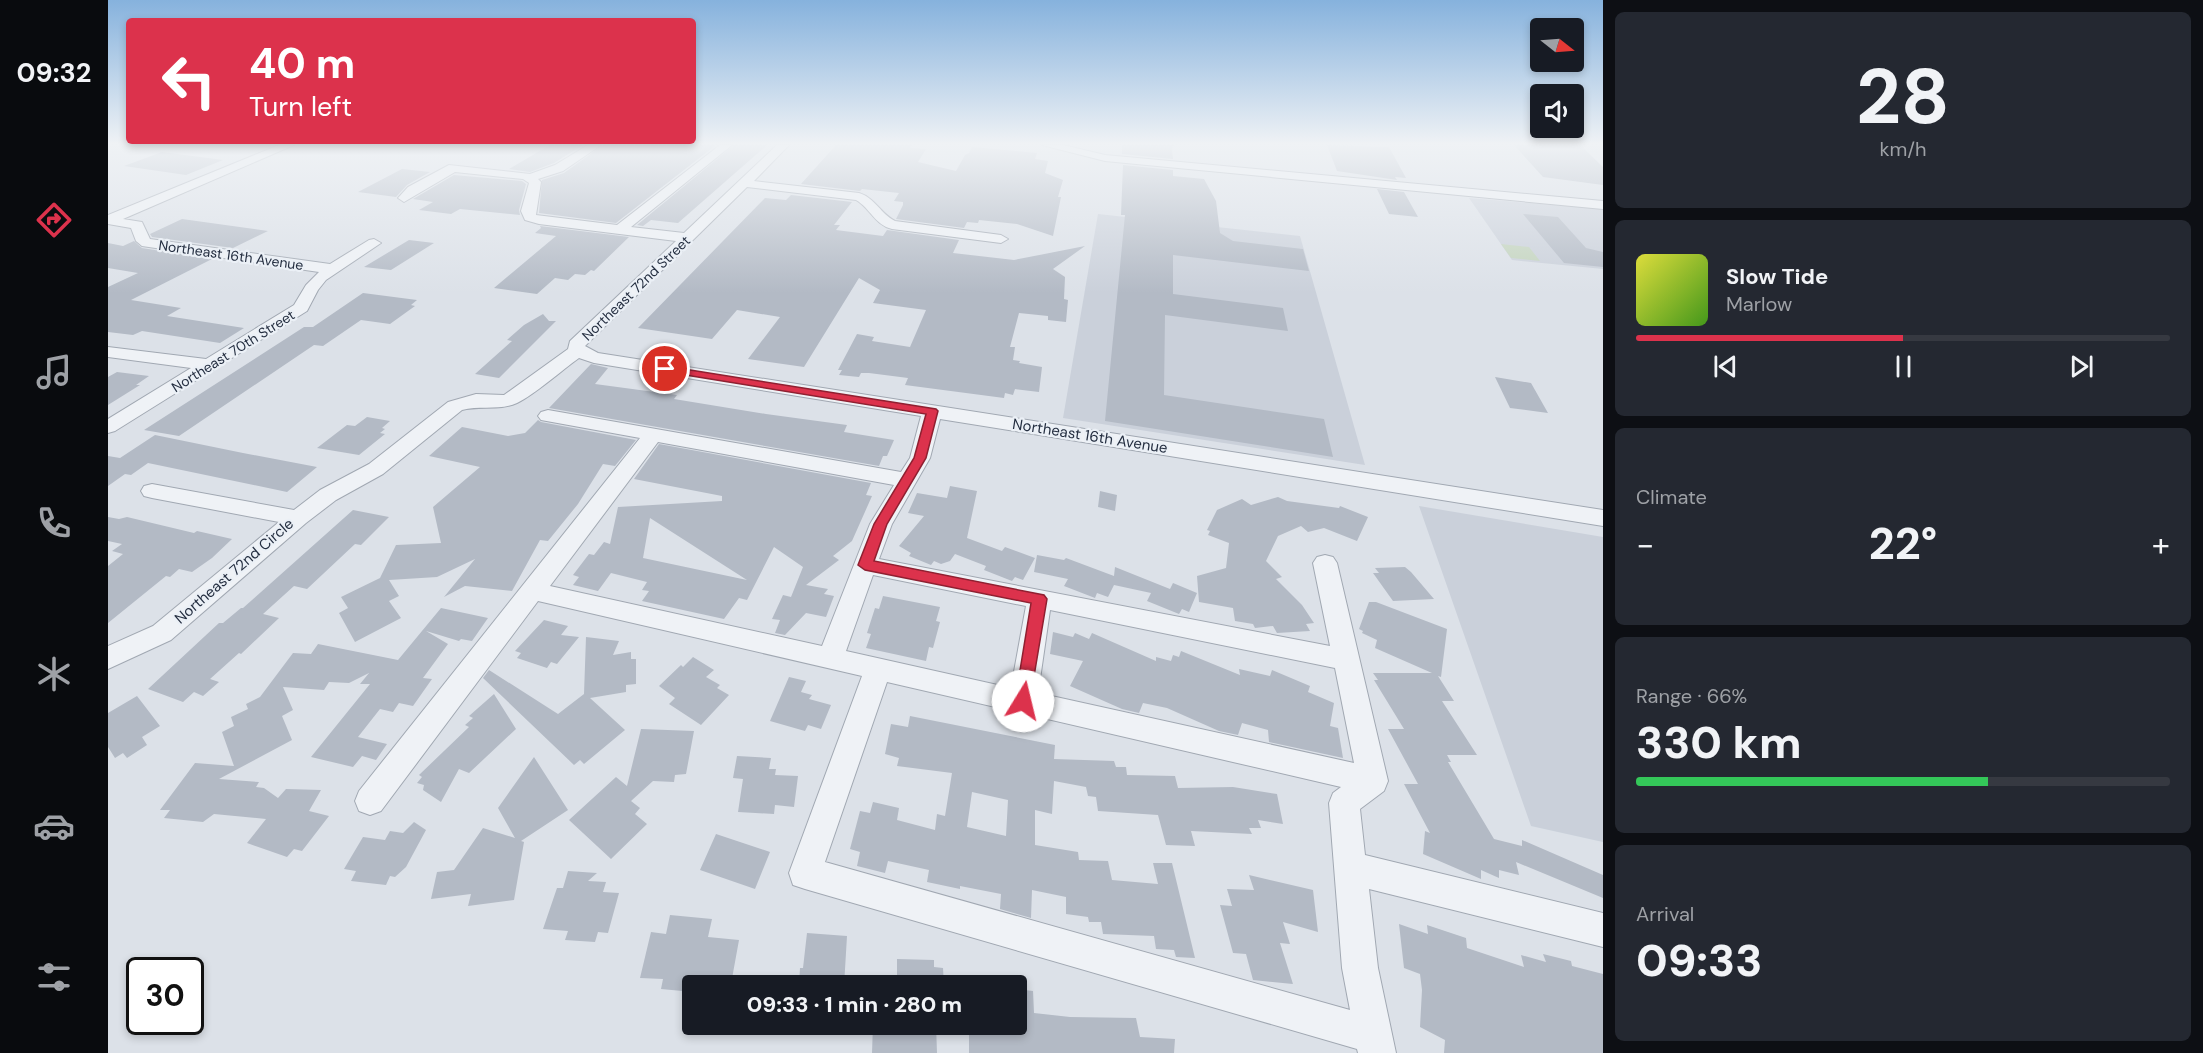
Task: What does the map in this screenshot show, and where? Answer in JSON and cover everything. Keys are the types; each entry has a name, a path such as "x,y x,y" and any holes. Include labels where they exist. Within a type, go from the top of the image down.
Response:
{"street":[{"path":"108,220 170,194"},
{"path":"404,198 408,194"},
{"path":"532,194 528,211 530,217 539,220 688,238"},
{"path":"620,230 664,194"},
{"name":"Northeast 72nd Street","path":"298,518 328,495 376,469 455,406 476,400 499,402 512,399 577,351 576,345 733,194"},
{"path":"836,194 859,197 870,202 878,217 892,225 1001,239"},
{"path":"1489,194 1603,205"},
{"name":"Northeast 16th Avenue","path":"108,220 137,225 143,241 147,243 331,270"},
{"name":"Northeast 70th Street","path":"108,427 301,309 310,288 331,270 374,243"},
{"name":"Northeast 16th Avenue","path":"577,351 594,358 1603,518"},
{"path":"108,352 210,364"},
{"path":"830,658 881,524 920,458 932,411"},
{"path":"548,416 906,480"},
{"path":"370,801 653,435"},
{"name":"Northeast 72nd Circle","path":"152,491 298,518"},
{"name":"Northeast 72nd Circle","path":"108,658 162,633 298,518"},
{"path":"1324,563 1373,781"},
{"path":"865,565 1345,659"},
{"path":"532,591 1373,781"},
{"path":"1023,701 1039,599"},
{"path":"878,668 805,873 1375,1044 1360,968 1344,803 1373,781"},
{"path":"1351,868 1603,930"}],"shaded area":[{"path":"1469,198 1603,209 1603,269 1512,260"},
{"path":"1098,214 1300,236 1365,465 1063,418"},
{"path":"1419,506 1603,537 1603,842 1531,826"}],"green space":[{"path":"1501,244 1529,247 1540,261 1511,258"}],"building":[{"path":"374,194 399,194 396,197"},
{"path":"421,194 523,194 520,215 460,209 451,214 419,210 433,202 413,199"},
{"path":"541,194 653,194 616,223 539,213"},
{"path":"674,194 711,194 678,223 651,220 643,226 637,225"},
{"path":"898,194 1059,194 1058,197 1061,197 1053,236 1017,224 979,220 978,223 967,222 964,228 896,219 903,202 894,201"},
{"path":"1122,194 1212,194 1216,201 1220,233 1233,241 1303,249 1309,271 1173,255 1173,294 1283,308 1288,331 1165,315 1164,395 1324,419 1333,457 1105,421 1125,215 1121,215"},
{"path":"1379,194 1405,194 1418,217 1389,214"},
{"path":"791,195 852,202 834,225 840,225 836,230 883,236 887,230 959,240 953,253 1014,260 1085,246 1053,269 1065,277 1064,299 1068,300 1066,322 1048,320 1048,316 1019,313 1010,347 1015,347 1013,360 1042,367 1039,392 1015,389 1013,395 1005,393 1004,398 905,385 908,378 869,373 861,373 859,377 839,375 842,370 838,370 857,334 874,337 872,341 910,347 926,310 873,303 880,290 859,278 804,367 748,359 780,317 737,310 712,339 638,328 765,198 786,200"},
{"path":"1523,214 1558,217 1586,248 1603,252 1603,267 1564,263"},
{"path":"182,219 268,231 233,248 152,237 150,234"},
{"path":"540,226 629,237 594,271 591,270 585,275 575,274 568,280 555,278 537,294 494,288 556,236 535,233 541,228"},
{"path":"409,240 434,243 391,270 364,267"},
{"path":"134,241 142,248 212,259 131,300 181,308 167,316 244,328 220,343 142,331 133,335 108,332 108,287 138,273 108,268 108,243 123,246"},
{"path":"363,293 417,300 411,305 415,306 390,324 361,320 323,346 314,345 179,436 144,430 304,327 313,327"},
{"path":"543,314 549,321 556,321 499,378 475,374 512,341 507,340 524,325"},
{"path":"591,364 608,368 595,384 677,395 674,399 847,425 844,432 894,440 887,456 883,456 879,466 549,408"},
{"path":"117,372 149,376 136,385 140,385 108,405 108,377"},
{"path":"1495,377 1531,383 1548,413 1510,408"},
{"path":"367,417 390,421 380,433 385,434 359,455 317,448 347,425 355,426"},
{"path":"538,420 636,440 615,466 603,464 578,504 548,541 540,540 512,591 465,586 444,597 475,559 437,577 389,580 399,596 389,601 401,618 355,642 339,613 348,608 341,597 380,578 396,545 441,543 433,507 480,467 429,456 462,427 508,436 525,433"},
{"path":"155,435 317,467 287,492 148,463 131,475 125,474 108,486 108,456 120,458"},
{"path":"659,444 871,483 866,495 872,496 852,541 833,556 839,560 806,585 828,589 824,594 834,596 826,617 806,613 785,635 775,633 780,620 772,619 783,595 791,597 803,567 774,547 747,600 739,598 724,619 642,601 649,591 642,590 647,582 611,573 598,591 573,585 579,577 573,575 589,554 594,555 604,542 610,544 618,507 722,501 722,496 634,479","holes":["650,518 747,580 643,558"]},
{"path":"950,486 977,491 967,538 1002,551 1005,547 1035,558 1023,580 1015,577 1012,581 984,570 986,566 955,554 950,561 941,564 934,561 931,565 909,556 911,553 899,546 924,516 908,513 917,493 947,498"},
{"path":"1100,491 1117,495 1115,511 1098,507"},
{"path":"1278,497 1287,501 1339,508 1340,506 1368,517 1357,541 1324,528 1308,532 1301,526 1278,536 1266,561 1282,577 1276,579 1302,605 1314,623 1306,624 1310,631 1277,633 1273,626 1255,628 1253,624 1235,621 1233,608 1199,602 1197,576 1226,568 1229,543 1208,535 1210,531 1207,530 1217,510 1242,499 1251,505"},
{"path":"353,510 389,517 361,545 355,544 307,589 294,586 263,614 279,618 241,654 239,653 210,679 219,682 203,696 194,692 183,702 148,689 219,623 223,623 243,608"},
{"path":"108,517 119,519 127,517 194,533 197,531 232,539 212,558 192,572 179,569 170,577 166,576 108,623 108,566 123,554 112,551 122,544 108,541"},
{"path":"1037,555 1064,560 1066,558 1114,576 1115,567 1170,589 1173,583 1197,593 1189,612 1182,609 1179,614 1147,601 1151,593 1114,585 1108,597 1097,593 1095,598 1064,586 1068,579 1034,572"},
{"path":"1405,567 1434,599 1393,601 1373,573 1379,573 1375,568"},
{"path":"883,596 940,607 936,621 940,622 933,648 929,647 926,661 866,648 871,634 867,633 875,608 879,609"},
{"path":"1369,602 1376,602 1447,629 1441,677 1438,676 1454,701 1442,701 1477,755 1447,755 1451,762 1448,762 1494,839 1522,846 1522,840 1603,875 1603,898 1516,862 1519,875 1499,870 1499,878 1481,870 1481,879 1423,854 1425,831 1430,833 1404,784 1418,784 1388,729 1404,729 1374,680 1378,680 1373,673 1432,673 1375,648 1377,640 1362,633 1363,631 1359,629"},
{"path":"441,608 488,618 472,641 461,639 459,641 426,631 448,644 423,678 432,679 413,706 399,703 393,712 380,709 358,737 387,744 376,760 362,756 353,767 311,757 370,684 360,684 369,673 349,683 329,682 324,690 283,687 293,710 282,716 292,740 219,779 259,782 256,787 264,788 278,798 286,789 321,790 309,811 329,816 302,851 294,849 287,857 247,843 266,819 214,814 203,822 164,818 170,810 160,810 195,763 234,766 222,732 234,726 231,717 248,709 246,704 260,697 293,653 311,654 318,644 398,660"},
{"path":"544,620 568,626 561,635 579,637 557,664 551,662 547,668 517,658 521,653 515,651"},
{"path":"1053,632 1073,637 1075,633 1089,639 1092,633 1156,661 1156,657 1171,661 1173,655 1179,657 1181,651 1240,675 1239,669 1270,676 1272,670 1310,686 1308,692 1334,703 1330,726 1338,728 1343,758 1269,742 1268,730 1242,723 1238,735 1219,731 1167,708 1143,703 1139,713 1122,709 1070,686 1083,661 1050,654"},
{"path":"586,637 619,641 613,655 631,652 631,659 636,659 636,684 626,685 626,692 590,698 625,730 584,764 580,760 574,765 483,678 489,670 558,714 584,694"},
{"path":"693,657 714,670 706,677 720,685 717,688 729,695 701,725 669,704 675,698 659,686"},
{"path":"789,677 806,681 801,692 812,695 809,699 831,705 821,729 808,725 805,731 770,721"},
{"path":"494,694 516,729 469,773 459,769 441,802 423,790 424,785 417,783 422,777 419,775 469,727 465,725 473,718 469,716"},
{"path":"137,696 160,726 142,737 147,745 127,758 123,753 115,758 108,747 108,713"},
{"path":"910,716 1055,745 1054,759 1114,761 1116,767 1126,767 1127,775 1175,776 1178,788 1233,787 1277,794 1283,824 1258,820 1261,828 1249,828 1252,834 1191,831 1195,846 1166,845 1158,815 1098,811 1096,797 1088,796 1086,787 1054,781 1052,814 1035,810 1035,845 1078,852 1079,860 1108,861 1112,880 1158,884 1153,863 1172,863 1195,958 1176,957 1174,950 1156,949 1154,936 1103,934 1101,922 1089,922 1088,917 1066,914 1066,897 1032,890 1031,918 1000,909 1001,894 927,882 929,870 888,861 885,873 857,866 860,852 850,849 860,811 870,813 873,802 899,808 897,820 935,830 937,814 945,816 952,773 897,766 899,758 885,754 891,724 908,727","holes":["972,792 1008,800 1006,836 967,827"]},
{"path":"641,729 694,731 686,774 675,775 674,782 653,781 631,801 640,808 635,814 647,824 611,859 569,820 616,777 627,786"},
{"path":"737,756 771,758 769,769 776,769 775,775 798,776 794,807 775,805 774,814 738,812 743,779 733,778"},
{"path":"534,757 568,810 521,841 524,842 514,900 468,906 471,894 431,899 437,872 454,870 483,828 515,838 498,808"},
{"path":"414,822 426,830 406,867 395,877 390,876 386,885 351,881 356,871 344,869 363,837 385,840 390,831 403,833"},
{"path":"716,834 770,852 755,889 700,870"},
{"path":"568,871 597,873 588,881 606,882 603,892 619,893 608,933 598,932 595,942 565,940 568,931 543,929 557,888 563,888"},
{"path":"1249,875 1313,890 1318,932 1283,922 1290,944 1280,943 1293,984 1253,980 1246,954 1233,953 1220,905 1232,906 1227,889 1254,890"},
{"path":"670,915 712,919 708,937 739,940 733,975 682,975 682,991 661,989 663,979 640,978 651,932 666,934"},
{"path":"1399,924 1428,934 1427,925 1466,938 1467,948 1524,967 1521,955 1546,962 1543,954 1571,961 1572,966 1603,974 1603,1053 1444,1053 1445,1040 1420,1027 1422,990 1420,974 1404,968"},
{"path":"807,933 847,936 845,975 800,975 800,968 803,968"},
{"path":"897,959 934,960 934,967 943,968 943,975 897,975"},
{"path":"1027,990 1033,991 1034,1013 1070,1017 1136,1018 1140,1037 1175,1039 1174,1053 969,1053 969,1035 1027,1035"},
{"path":"873,1035 936,1035 937,1053 872,1053"}],"route":[{"path":"665,369 932,411 920,458 881,524 865,565 1039,599 1023,701"}]}
